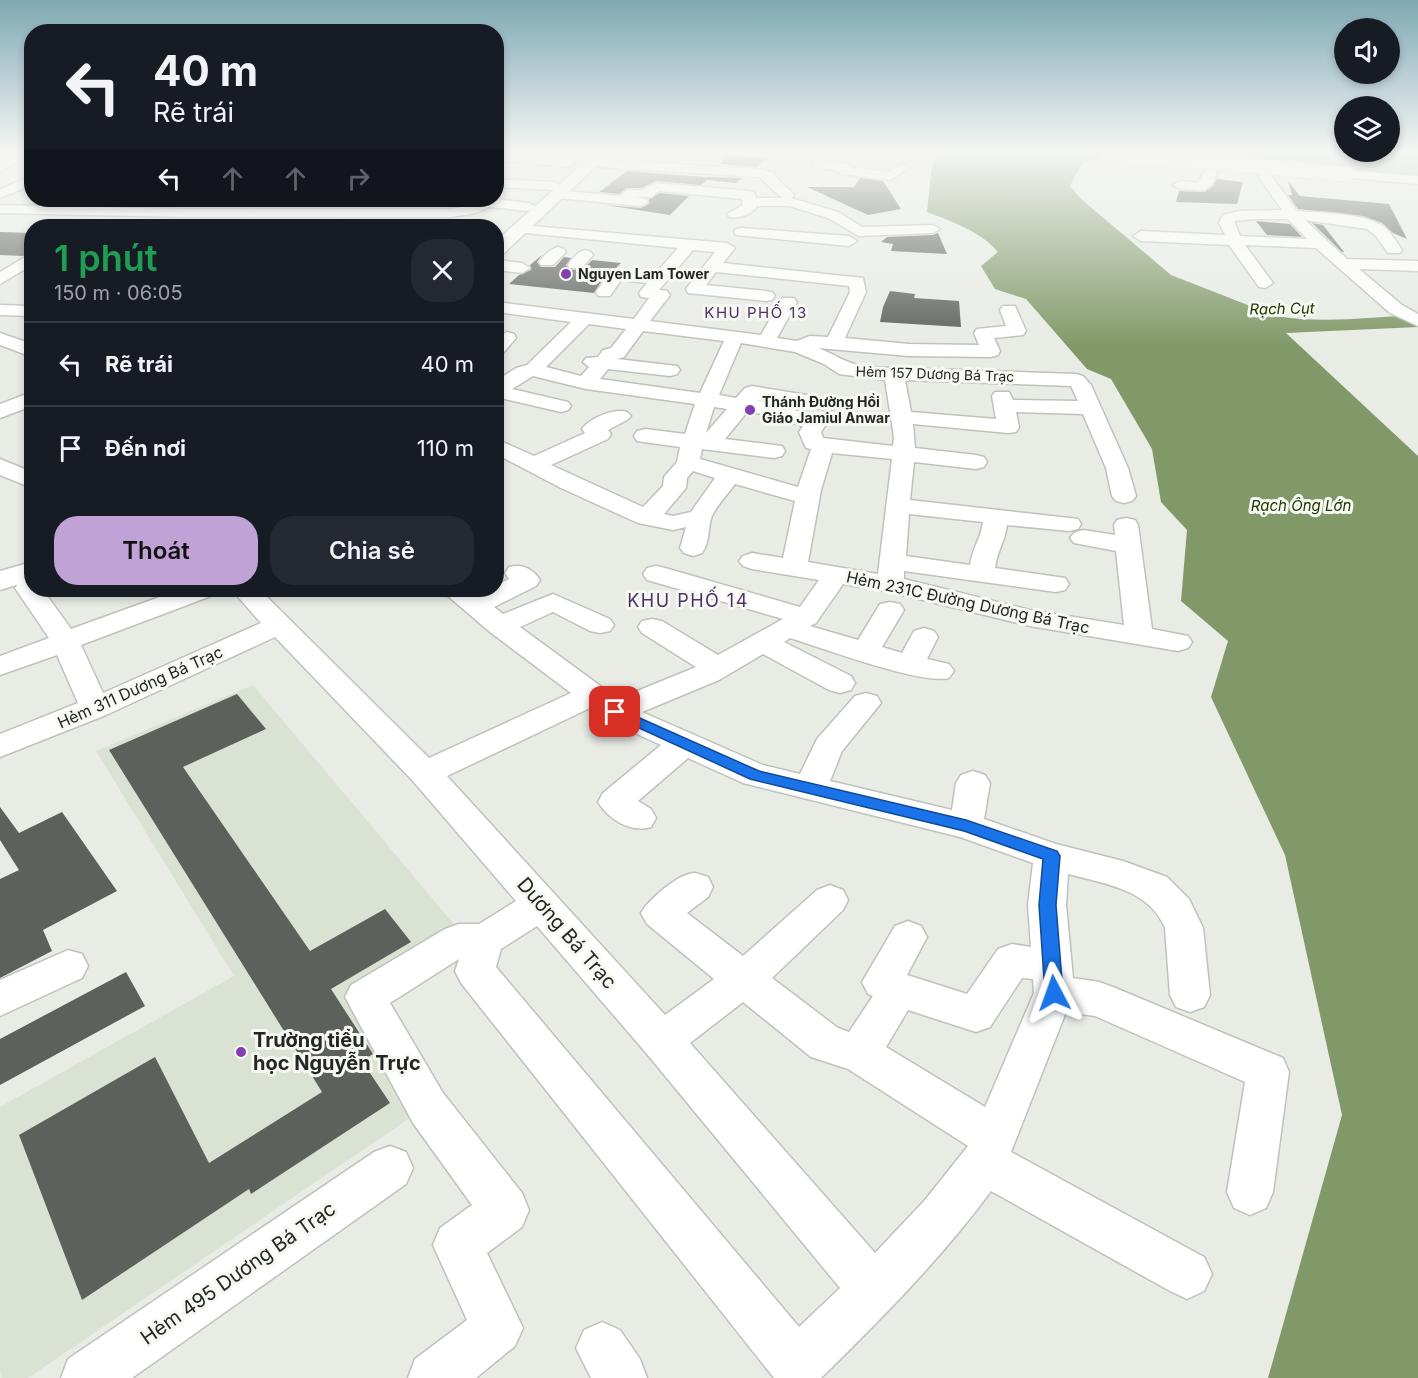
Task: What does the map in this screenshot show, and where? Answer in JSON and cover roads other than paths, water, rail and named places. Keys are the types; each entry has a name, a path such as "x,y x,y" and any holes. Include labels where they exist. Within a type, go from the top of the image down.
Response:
{"main road":[{"path":"504,237 520,217"},
{"path":"504,240 521,229 531,217"},
{"path":"0,581 24,582"},
{"path":"0,598 24,585"}],"street":[{"path":"599,236 615,225 747,217"},
{"path":"787,231 806,217"},
{"path":"835,217 853,242"},
{"path":"1230,217 1226,223 1234,240 1265,283"},
{"path":"1294,217 1320,244 1396,309 1418,321"},
{"path":"1305,217 1375,227 1394,250"},
{"path":"742,219 787,231 853,242 933,229"},
{"path":"697,450 706,401 743,372 736,318 694,289 727,248 742,219"},
{"path":"521,229 727,248"},
{"path":"1141,236 1320,244"},
{"path":"586,383 610,354 617,353 639,325 661,295 647,293 690,244"},
{"path":"504,245 586,258"},
{"path":"0,257 24,258"},
{"path":"0,279 24,263"},
{"path":"1345,264 1414,269"},
{"path":"504,266 522,268"},
{"path":"711,267 857,282 858,292 834,343"},
{"path":"604,292 616,275 659,279"},
{"path":"0,283 21,284"},
{"path":"504,307 526,296"},
{"path":"736,318 766,296"},
{"path":"766,342 788,302"},
{"name":"Hẻm 157 Dương Bá Trạc","path":"504,308 639,325 736,318 766,342 799,347 831,360 846,370 894,374 1076,380 1117,468 1124,496"},
{"path":"0,310 24,311"},
{"path":"799,347 810,342 991,351 983,333 1017,331 1009,310"},
{"path":"504,386 539,364 585,318"},
{"path":"976,352 987,376"},
{"path":"539,364 574,360 670,370"},
{"path":"539,364 586,383 766,408 816,423 810,432 814,443 976,462"},
{"path":"865,652 891,585 905,437 894,374"},
{"path":"646,518 674,488 676,477 697,450 743,405 752,392 830,404"},
{"path":"504,393 561,406"},
{"path":"902,417 1008,427 1003,401 1090,408"},
{"path":"0,412 24,402"},
{"path":"534,464 600,434 592,429 620,416"},
{"path":"645,436 697,450 774,452"},
{"path":"794,568 807,498 824,445"},
{"path":"504,449 646,518 673,523 699,518"},
{"path":"697,450 729,475 807,498"},
{"path":"693,548 698,534 699,518 729,475"},
{"path":"897,515 964,531 966,513 996,516 1076,531 1127,535 1139,635"},
{"path":"981,574 985,550 993,539 996,516"},
{"name":"Hẻm 231C Đường Dương Bá Trạc","path":"752,561 891,585 1030,618 1178,642"},
{"path":"504,593 527,580 518,573"},
{"path":"656,574 785,629 910,665 939,671"},
{"path":"891,585 981,574 1056,584"},
{"path":"425,773 603,704 718,668 785,629 836,575"},
{"path":"39,597 65,641 95,708"},
{"path":"0,666 183,597"},
{"name":"Dương Bá Trạc","path":"251,597 425,773 662,1041 874,1290"},
{"path":"478,607 496,597"},
{"path":"478,607 553,602 600,625"},
{"path":"478,607 603,704 755,775 966,826 1052,856 1123,875 1154,887 1176,910 1184,928 1190,995"},
{"name":"Hẻm 311 Dương Bá Trạc","path":"0,746 95,708 279,625"},
{"path":"652,627 718,668"},
{"path":"785,629 840,683"},
{"path":"910,665 924,637"},
{"path":"810,789 828,747 866,703"},
{"path":"639,818 615,802 685,743"},
{"path":"966,826 973,783"},
{"path":"485,940 475,971 797,1365 874,1290 959,1197 989,1150 1053,980 1047,905 1052,856"},
{"path":"695,887 660,913 744,979 989,1150 1187,1274"},
{"path":"662,1041 744,979 830,900"},
{"path":"446,1374 496,1328 457,1245 505,1210 428,1108 365,997 459,940 485,940 541,904"},
{"path":"909,937 882,982 899,990 976,1014 1012,960 1053,980 1268,1072 1250,1192"},
{"path":"0,999 68,966"},
{"path":"843,1048 899,990"},
{"name":"Hẻm 495 Dương Bá Trạc","path":"87,1378 390,1168"}],"water":[{"name":"Rạch Ông Lớn","path":"940,217 1103,217 1171,275 1276,316 1329,320 1418,315 1418,327 1286,333 1418,456 1418,1378 1268,1378 1342,1115 1285,855 1211,697 1228,641 1181,601 1187,530 1161,502 1152,449 1111,379 1087,369 1026,299 995,289 981,266 998,252 983,238"}],"place":[{"name":"Nguyen Lam Tower","path":"566,274"},
{"name":"Thánh Đường Hồi Giáo Jamiul Anwar","path":"750,410"},
{"name":"Trường tiểu học Nguyễn Trực","path":"241,1052"}],"district":[{"name":"KHU PHỐ 13","path":"756,313"},
{"name":"KHU PHỐ 14","path":"688,601"}],"water label":[{"name":"Rạch Cụt","path":"1282,309"}]}
